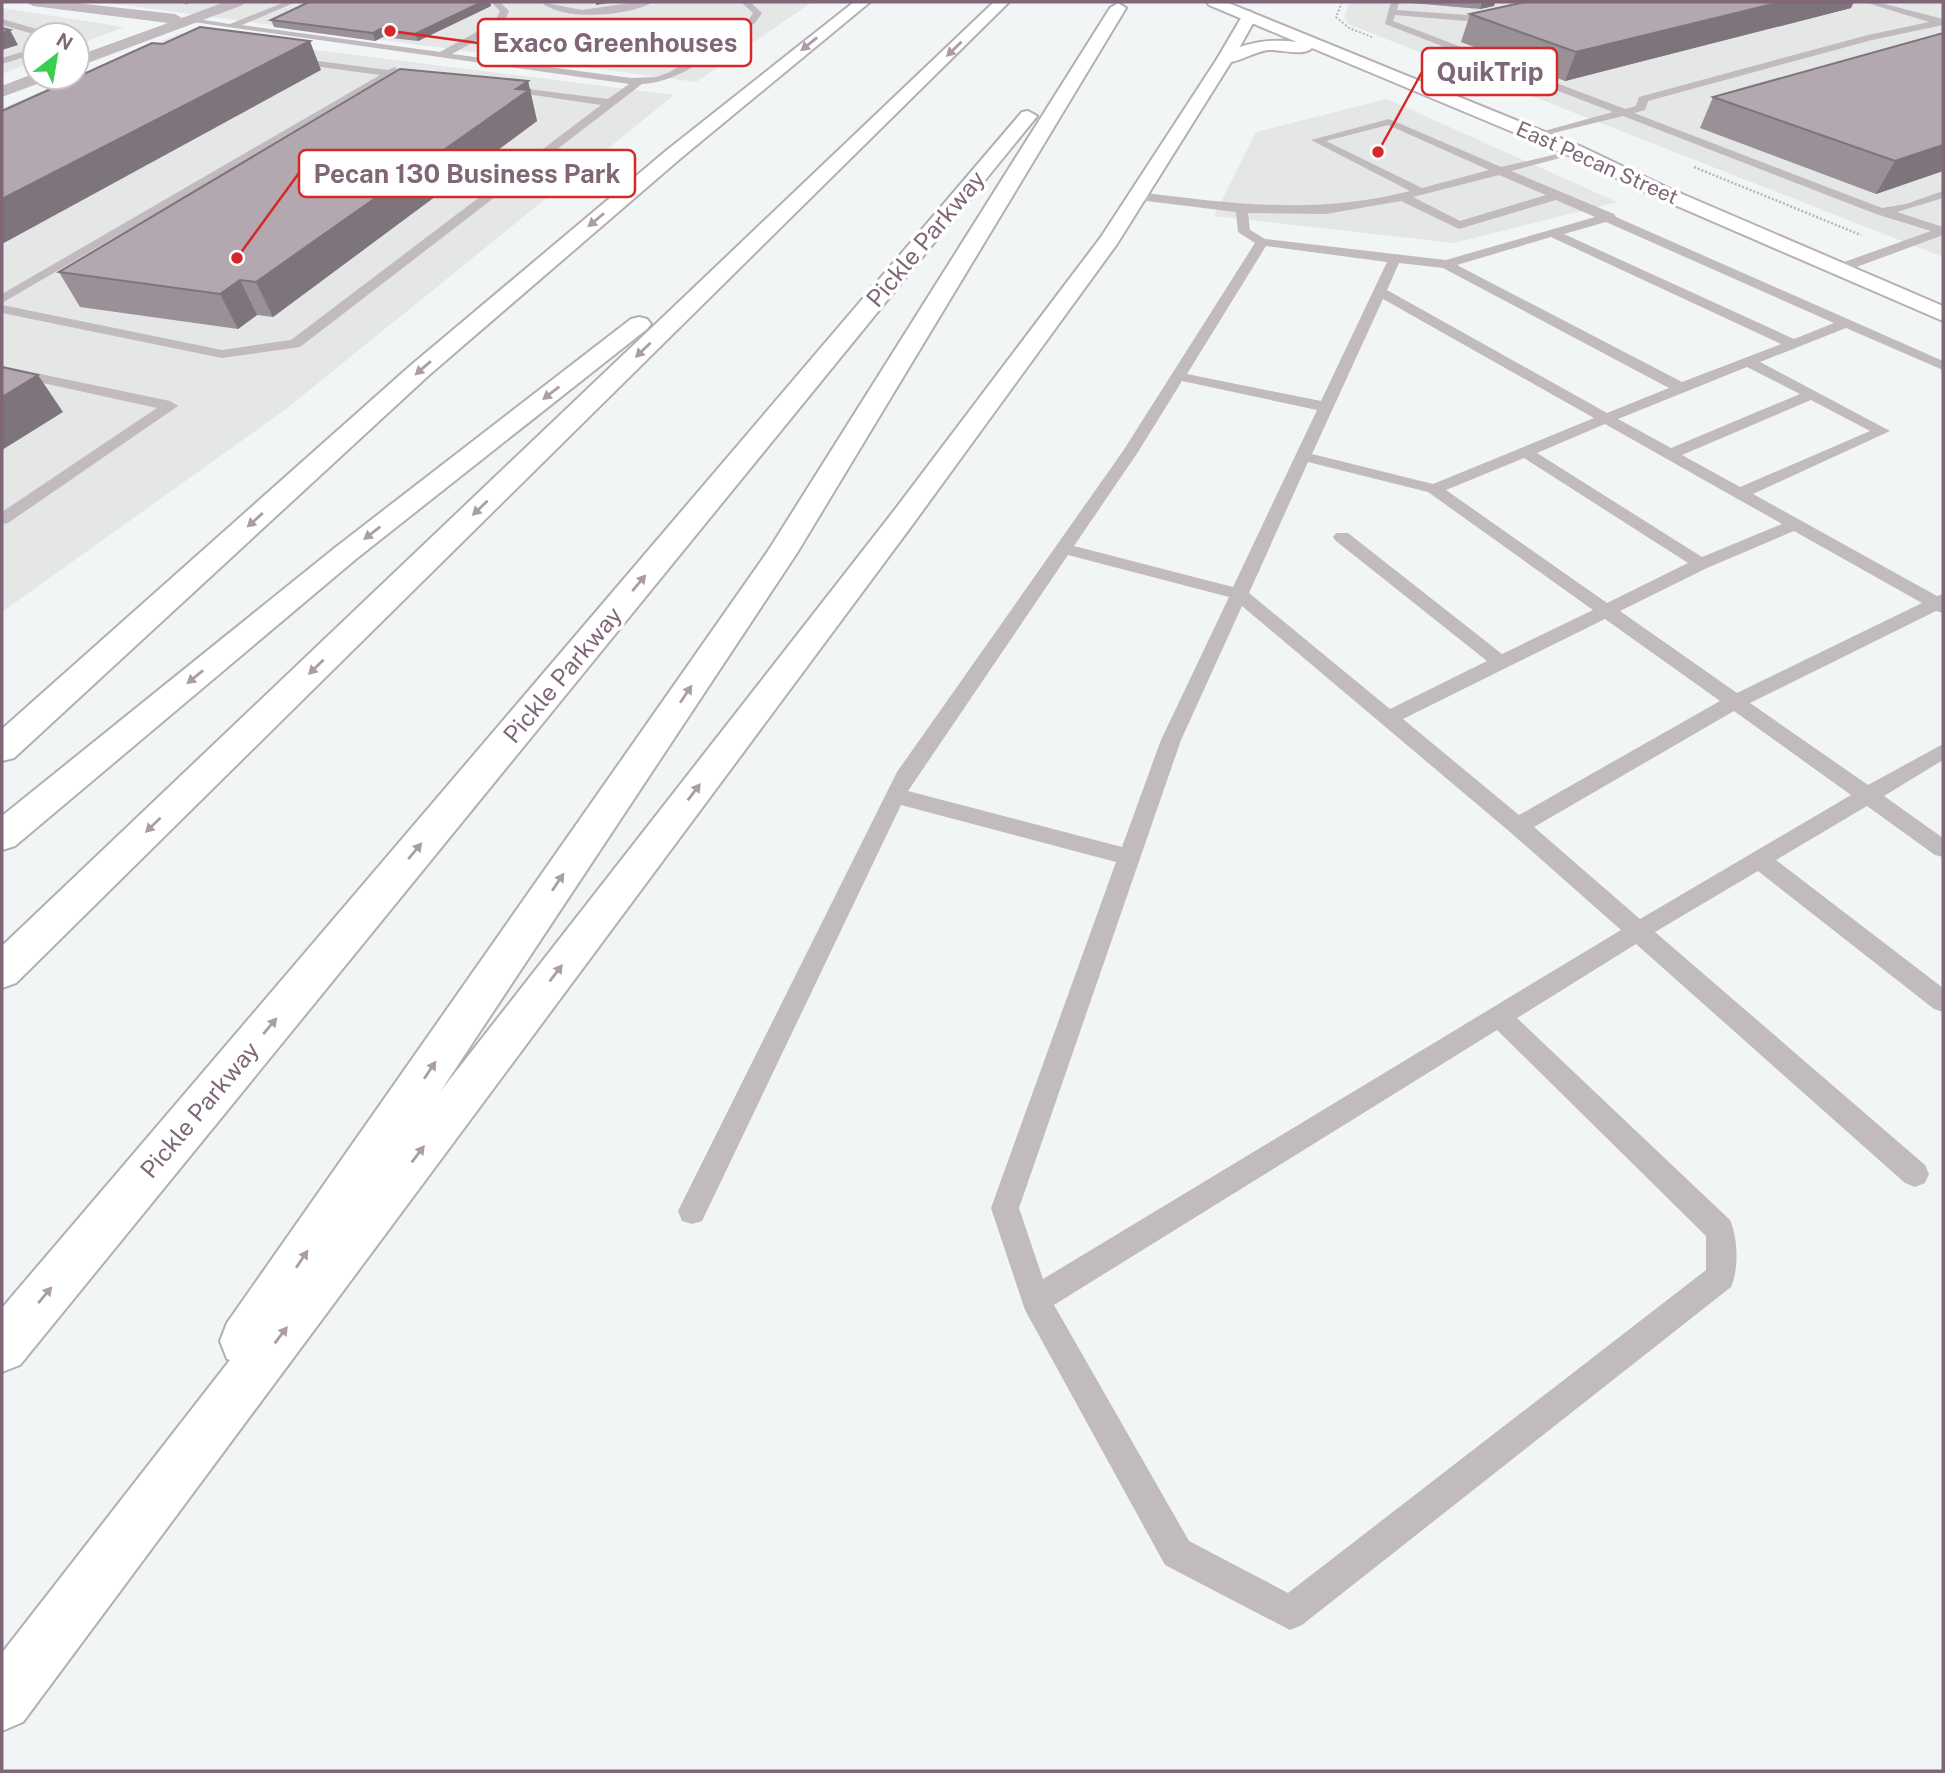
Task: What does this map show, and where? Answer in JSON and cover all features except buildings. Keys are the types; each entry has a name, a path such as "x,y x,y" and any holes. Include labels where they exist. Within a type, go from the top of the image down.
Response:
{"main road":[{"path":"2,749 419,371 674,154 863,2"},
{"path":"2,971 1002,2"},
{"name":"East Pecan Street","path":"1214,2 1252,9 1338,54 1575,151 1661,192 1943,314"},
{"path":"2,1701 782,553 1121,5"},
{"name":"Pickle Parkway","path":"2,1347 1121,5"},
{"path":"2,1701 903,518 1110,240 1225,59 1252,9"},
{"path":"1225,59 1244,49 1261,46 1298,46 1338,54"},
{"path":"2,836 346,553 798,201"}],"street":[{"path":"33,2 69,4 184,20"},
{"path":"91,57 238,2"},
{"path":"2,92 21,84"}],"lane":[{"path":"232,26 292,2"},
{"path":"442,55 499,24 505,11 495,2"},
{"path":"545,2 559,11 576,13 649,2"},
{"path":"184,20 442,55 657,80 674,74 752,21 758,13 745,2"},
{"path":"1533,2 1526,6 1466,18 1393,7 1388,22 1880,211 1943,231"},
{"path":"1868,2 1943,22"},
{"path":"2,22 21,27"},
{"path":"1537,135 1641,108 1643,99 1871,37 1943,22"},
{"path":"1437,41 1462,36"},
{"path":"2,299 425,52"},
{"path":"2,61 21,55"},
{"path":"269,58 432,78"},
{"path":"2,309 222,355 295,344 640,80"},
{"path":"487,86 611,103"},
{"path":"1432,191 1316,141 1389,122 1610,217 1943,366"},
{"path":"1138,196 1242,209 1326,210 1356,207 1483,179 1502,170 1575,151"},
{"path":"1880,211 1908,207 1943,194"},
{"path":"1401,196 1459,225 1504,208 1559,195"},
{"path":"1242,209 1244,232 1262,242 1446,264 1610,217"},
{"path":"1838,269 1943,231"},
{"path":"1552,233 1793,344"},
{"path":"692,1211 904,777 1130,452 1262,242"},
{"path":"1395,259 1171,740 1005,1208 1035,1300 1177,1553 1290,1613 1721,1277 1720,1230 1499,1016"},
{"path":"1446,264 1681,388"},
{"path":"1380,292 1941,603"},
{"path":"1434,489 1847,323"},
{"path":"1740,493 1882,431 1748,362"},
{"path":"2,370 170,406 2,519"},
{"path":"1177,376 1326,407"},
{"path":"1670,454 1811,395"},
{"path":"1525,452 1701,564"},
{"path":"1303,456 1434,489 1943,849"},
{"path":"1388,718 1701,564 1796,524"},
{"path":"1342,537 1500,662"},
{"path":"1063,548 1239,594 1518,826 1916,1174"},
{"path":"1518,826 1735,702 1941,603"},
{"path":"1035,1300 1638,931 1943,751"},
{"path":"895,795 1129,857"},
{"path":"1760,860 1943,1002"}],"path":[{"path":"1688,165 1864,236 1854,239"}],"shaded area":[{"path":"101,2 812,2 696,82"},
{"path":"1350,2 1943,2 1943,257 1348,24 1344,17"},
{"path":"2,8 85,21 21,21 21,67 2,74"},
{"path":"91,22 124,27 91,40"},
{"path":"181,33 674,95 286,409 2,612 2,108 43,91 91,91 91,71"},
{"path":"1387,99 1617,202 1454,243 1214,216 1256,132"}],"place":[{"name":"Exaco Greenhouses","path":"390,31"},
{"name":"QuikTrip","path":"1378,152"},
{"name":"Pecan 130 Business Park","path":"237,258"}]}
